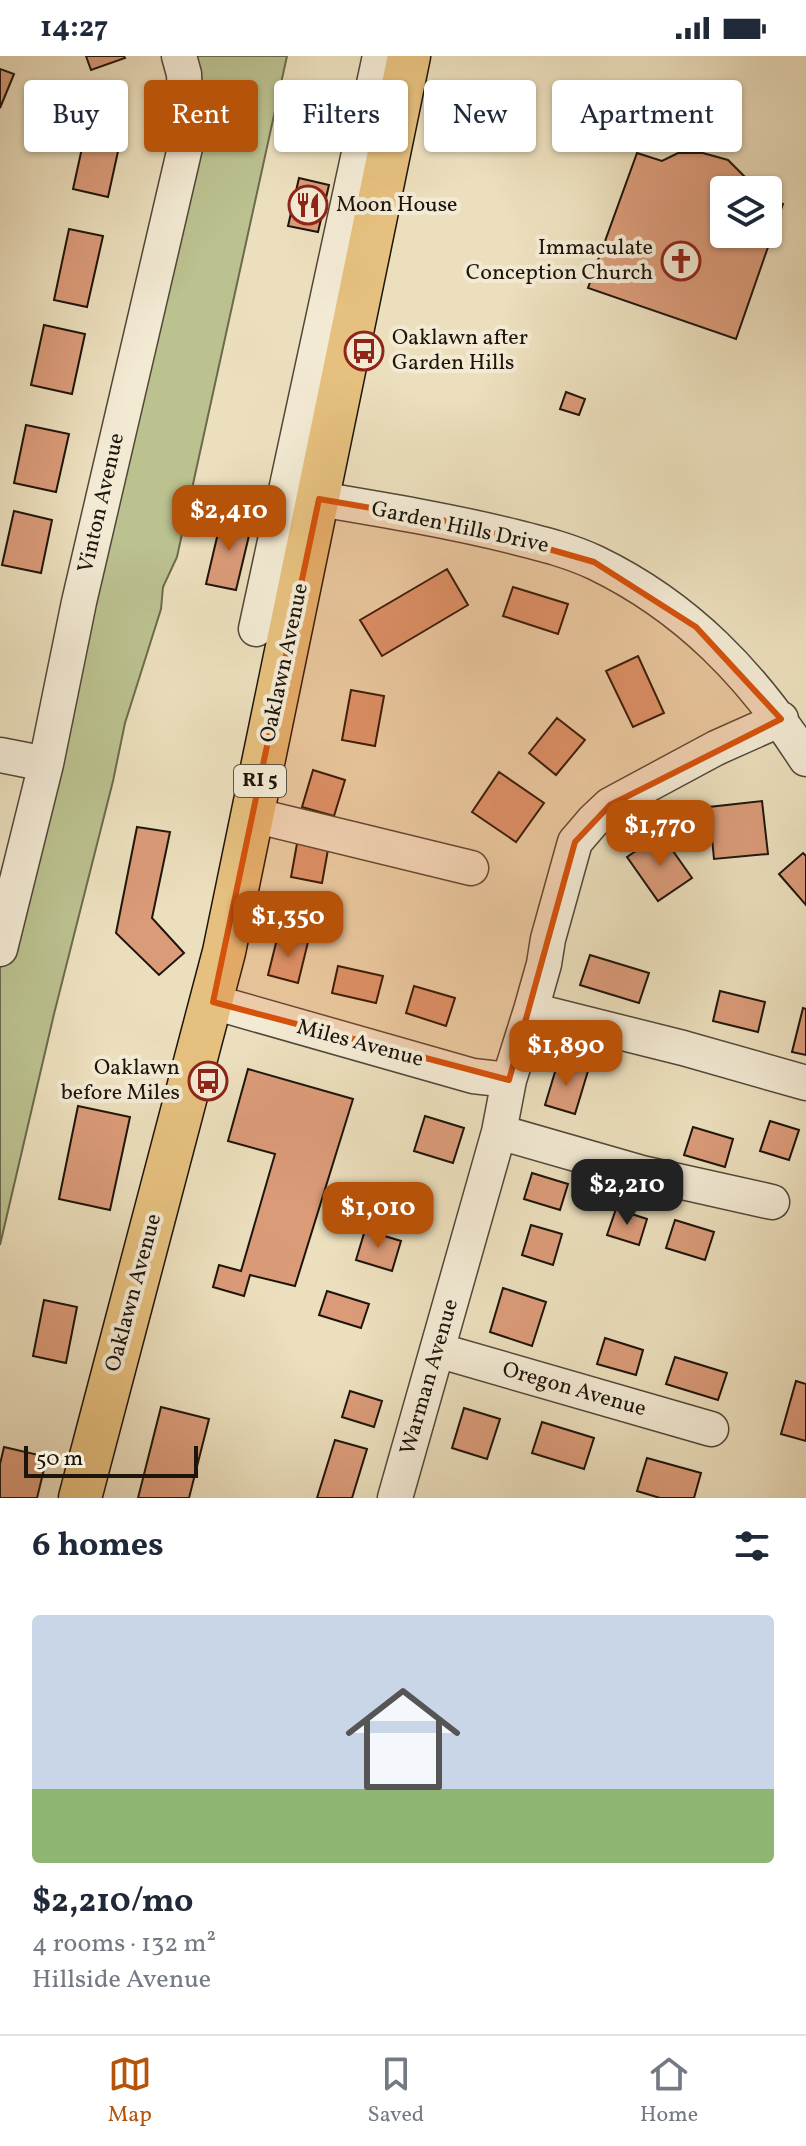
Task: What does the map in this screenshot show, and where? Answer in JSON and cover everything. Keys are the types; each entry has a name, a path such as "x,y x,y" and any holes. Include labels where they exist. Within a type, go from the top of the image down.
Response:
{"main road":[{"name":"Oaklawn Avenue","path":"80,1498 213,1002 253,815 351,265 409,56"}],"street":[{"name":"Vinton Avenue","path":"0,949 46,764 79,602 187,139 184,74 179,56"},
{"path":"351,265 380,56"},
{"path":"256,629 311,482"},
{"name":"Garden Hills Drive","path":"311,482 551,547 594,562 663,602 696,627 781,719 806,759"},
{"name":"Warman Avenue","path":"395,1498 499,1132 509,1080 544,964 575,842 610,805 716,748 781,719"},
{"path":"0,755 46,764"},
{"path":"253,815 471,868"},
{"name":"Miles Avenue","path":"213,1002 473,1076 509,1080"},
{"path":"531,1010 806,1083"},
{"path":"499,1132 642,1173 772,1202"},
{"name":"Oregon Avenue","path":"437,1350 711,1429"}],"highlighted area":[{"path":"319,499 458,523 594,562 696,627 781,719 610,805 575,842 509,1080 213,1002"}],"green space":[{"path":"168,56 287,56 282,80 274,80 274,115 177,557 163,587 161,609 125,723 0,1245 0,951 184,152 258,152 258,80 173,80"}],"building":[{"path":"86,56 124,56 125,58 91,70"},
{"path":"0,69 14,74 0,108"},
{"path":"81,152 118,152 108,197 73,189"},
{"name":"Immaculate Conception Church","path":"637,153 662,161 678,153 703,153 728,160 744,176 710,176 710,248 768,248 736,339 588,288"},
{"name":"Moon House","path":"299,178 329,185 318,232 288,226"},
{"path":"69,229 103,236 87,307 54,300"},
{"path":"44,325 85,334 72,394 31,385"},
{"path":"566,392 585,399 579,415 560,409"},
{"path":"26,425 69,434 56,492 14,483"},
{"path":"14,511 52,520 41,573 2,565"},
{"path":"222,516 252,523 236,590 206,584"},
{"path":"447,569 468,605 382,656 360,620"},
{"path":"513,587 568,604 558,634 503,616"},
{"path":"638,656 664,713 633,727 606,671"},
{"path":"351,690 384,696 375,746 342,740"},
{"path":"557,718 585,740 556,775 529,753"},
{"path":"313,770 345,780 334,816 302,807"},
{"path":"499,772 544,803 516,842 472,812"},
{"path":"762,801 768,854 714,859 709,807"},
{"path":"137,827 170,832 152,918 184,953 159,975 116,933"},
{"path":"661,834 692,878 658,901 627,857"},
{"path":"298,838 329,844 322,883 291,877"},
{"path":"803,853 806,856 806,905 779,874"},
{"path":"278,935 308,942 298,983 268,975"},
{"path":"590,955 649,973 639,1003 580,985"},
{"path":"338,966 383,976 376,1003 332,993"},
{"path":"414,986 455,998 446,1026 406,1013"},
{"path":"720,991 765,1002 758,1032 713,1021"},
{"path":"803,1008 806,1009 806,1055 792,1052"},
{"path":"558,1062 588,1071 575,1114 545,1105"},
{"path":"248,1069 353,1099 295,1286 250,1275 244,1296 213,1287 219,1265 241,1271 275,1154 228,1141"},
{"path":"78,1106 130,1117 110,1210 59,1199"},
{"path":"425,1116 464,1128 453,1163 414,1151"},
{"path":"770,1121 799,1130 789,1160 760,1151"},
{"path":"693,1127 733,1139 725,1167 684,1155"},
{"path":"532,1173 568,1184 560,1210 524,1199"},
{"path":"616,1209 647,1219 639,1245 607,1235"},
{"path":"675,1220 714,1232 705,1260 666,1248"},
{"path":"531,1225 562,1234 553,1265 522,1255"},
{"path":"365,1230 401,1241 392,1271 356,1260"},
{"path":"503,1288 546,1302 532,1346 490,1332"},
{"path":"327,1291 369,1304 361,1328 319,1315"},
{"path":"44,1300 77,1307 66,1363 33,1356"},
{"path":"605,1338 643,1350 636,1375 597,1364"},
{"path":"675,1357 727,1373 718,1400 666,1384"},
{"path":"796,1381 806,1384 806,1441 781,1434"},
{"path":"350,1391 382,1401 374,1427 342,1417"},
{"path":"161,1407 209,1419 189,1498 138,1498"},
{"path":"464,1408 500,1419 487,1459 452,1448"},
{"path":"542,1422 594,1438 584,1469 532,1453"},
{"path":"335,1440 367,1449 352,1498 317,1498"},
{"path":"4,1447 47,1457 37,1498 0,1498 0,1464"},
{"path":"647,1458 701,1473 694,1498 660,1498 637,1491"}],"place":[{"name":"Moon House","path":"308,205"},
{"name":"Immaculate Conception Church","path":"681,261"},
{"name":"Oaklawn after Garden Hills","path":"364,351"},
{"name":"Oaklawn before Miles","path":"208,1081"}]}
